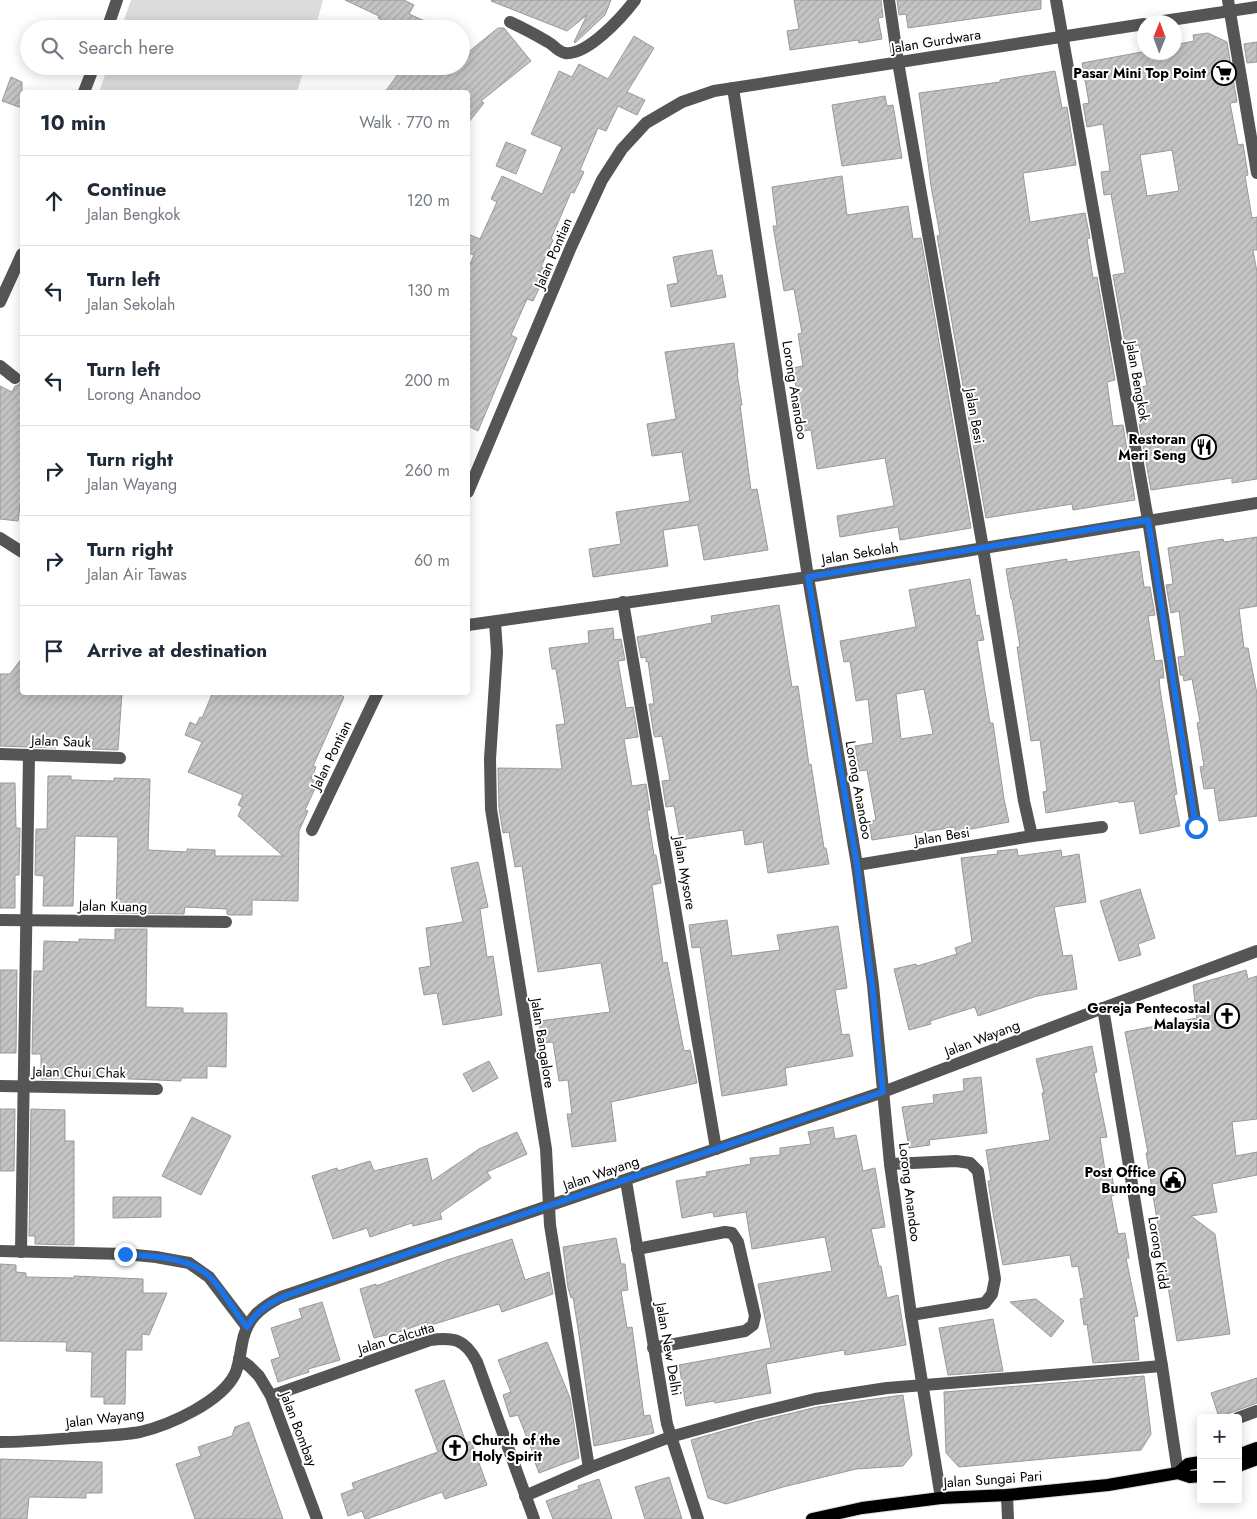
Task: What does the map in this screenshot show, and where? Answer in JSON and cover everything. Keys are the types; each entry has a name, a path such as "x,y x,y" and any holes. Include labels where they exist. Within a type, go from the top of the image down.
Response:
{"main road":[{"path":"1242,1454 1257,1448"},
{"path":"1242,1465 1257,1459"},
{"name":"Jalan Sungai Pari","path":"1178,1473 1188,1464 1197,1463"},
{"name":"Jalan Sungai Pari","path":"813,1519 862,1508 941,1498 1108,1485 1178,1473 1190,1477 1197,1476"}],"street":[{"path":"110,20 117,0"},
{"path":"510,22 549,42 563,53 570,52 580,50 597,39 634,0"},
{"name":"Jalan Besi","path":"889,0 1024,801 1032,836"},
{"name":"Jalan Bengkok","path":"1056,0 1061,37 1148,520 1196,827"},
{"path":"1182,16 1229,6 1257,7"},
{"path":"1229,6 1257,173"},
{"name":"Jalan Gurdwara","path":"733,88 1137,25"},
{"path":"85,90 91,75"},
{"name":"Jalan Pontian","path":"470,487 571,247 602,180 622,149 646,123 682,102 714,91 733,88"},
{"name":"Lorong Anandoo","path":"733,88 808,577 857,865 872,985 890,1164 911,1316 941,1498"},
{"path":"0,302 20,258"},
{"path":"0,366 14,378"},
{"name":"Jalan Sekolah","path":"470,625 808,577 1257,502"},
{"path":"0,538 20,551"},
{"name":"Jalan Mysore","path":"623,602 716,1149"},
{"name":"Jalan Bangalore","path":"495,622 497,652 490,759 491,809 546,1149 549,1206 589,1468"},
{"name":"Jalan Pontian","path":"312,830 377,695"},
{"name":"Jalan Sauk","path":"0,754 120,758"},
{"path":"21,1252 29,755"},
{"name":"Jalan Besi","path":"857,865 1032,836 1102,827"},
{"name":"Jalan Kuang","path":"0,920 226,922"},
{"name":"Jalan Wayang","path":"0,1442 28,1442 140,1432 188,1414 213,1398 227,1386 235,1374 247,1327 252,1318 263,1306 281,1297 883,1092 1257,951"},
{"name":"Lorong Kidd","path":"1102,1008 1178,1473"},
{"name":"Jalan Chui Chak","path":"0,1086 157,1089"},
{"path":"890,1164 956,1161 970,1163 978,1171 995,1280 992,1294 985,1303 911,1316"},
{"name":"Jalan New Delhi","path":"626,1180 653,1348 670,1437 698,1519"},
{"path":"637,1249 724,1232 732,1233 738,1242 755,1316 753,1325 745,1331 653,1348"},
{"path":"0,1251 125,1254 189,1263 210,1277 247,1327"},
{"name":"Jalan Calcutta","path":"271,1396 430,1340 447,1338 460,1341 470,1349 477,1362 534,1519"},
{"name":"Jalan Bombay","path":"239,1359 259,1376 271,1396 318,1519"},
{"path":"525,1496 589,1468 670,1437 815,1399 886,1388 1162,1366"},
{"path":"1242,1417 1257,1412"},
{"path":"1007,1494 1008,1519"}],"shaded area":[{"path":"131,0 323,0 317,20 124,20"},
{"path":"105,75 302,75 298,90 100,90"}],"building":[{"path":"345,0 404,0 414,5 409,14 423,20 382,20 378,18 379,16"},
{"path":"492,0 611,0 605,15 575,43 587,15 567,31"},
{"path":"794,0 881,0 883,17 878,18 882,39 859,43 858,40 790,50 787,31 799,29"},
{"path":"897,0 1041,0 1041,9 908,28 906,14 899,15"},
{"path":"498,28 504,28 531,61 481,101 484,103 470,120 470,90 386,90 397,75 470,75 470,51"},
{"path":"1208,33 1227,42 1237,102 1230,103 1238,145 1243,144 1248,175 1245,176 1252,218 1257,217 1257,250 1253,250 1257,272 1257,479 1232,483 1232,478 1151,490 1139,423 1145,421 1140,387 1147,386 1139,345 1126,347 1113,275 1125,273 1111,194 1104,195 1101,172 1110,171 1103,124 1087,127 1083,104 1089,103 1082,63 1137,53 1137,60 1182,60 1182,43 1194,41 1193,35","holes":["1172,150 1179,191 1147,196 1140,155"]},
{"path":"634,36 654,48 627,92 645,100 637,115 618,106 606,131 598,128 580,170 584,172 574,193 571,192 541,267 548,270 533,301 527,299 511,335 517,338 478,431 470,427 470,264 474,255 470,254 470,235 480,239 497,202 491,199 502,176 542,194 562,147 531,134 559,71 572,77 579,64 608,79"},
{"path":"1257,42 1257,62 1247,63 1244,44"},
{"path":"1055,71 1062,108 1067,107 1076,165 1023,173 1030,222 1085,213 1090,238 1087,239 1093,278 1097,277 1115,380 1107,382 1113,426 1123,425 1135,500 1073,510 1072,504 986,518 937,236 940,235 931,186 919,93 1000,82 1000,80"},
{"path":"11,77 22,82 20,107 2,101"},
{"path":"885,96 887,106 893,105 902,158 842,166 832,105"},
{"path":"506,142 526,150 516,174 496,166"},
{"path":"842,176 847,215 908,206 913,239 921,238 971,528 900,540 898,527 840,537 837,516 894,506 885,458 817,469 811,430 803,431 793,368 803,366 798,334 802,333 794,289 784,291 773,226 777,226 772,187"},
{"path":"712,250 717,276 722,275 726,297 671,307 667,285 678,283 673,257"},
{"path":"734,343 751,490 757,489 768,550 704,560 698,525 663,530 668,566 593,577 589,549 621,544 616,512 690,501 682,452 652,456 647,424 676,419 665,352"},
{"path":"20,383 20,506 18,521 0,519 0,386 12,392 15,386"},
{"path":"1257,537 1257,606 1239,609 1244,648 1248,648 1257,694 1257,816 1219,821 1214,788 1204,789 1200,767 1204,766 1197,723 1200,722 1192,679 1184,681 1183,675 1180,675 1178,657 1185,656 1179,611 1171,613 1166,585 1173,584 1168,548 1223,539 1224,542"},
{"path":"1139,551 1144,587 1150,587 1155,615 1148,616 1155,661 1162,660 1164,678 1159,678 1160,689 1177,794 1174,795 1180,826 1140,834 1134,801 1119,803 1118,801 1046,813 1043,792 1047,791 1040,740 1031,741 1017,647 1020,647 1006,569 1067,559 1067,562"},
{"path":"970,579 976,616 979,615 984,640 977,641 1009,822 955,832 955,827 872,840 869,821 876,820 867,770 859,771 855,746 873,743 868,699 856,701 850,661 844,662 840,641 916,627 909,590","holes":["924,689 933,734 901,739 896,694"]},
{"path":"779,605 792,687 798,686 809,765 811,764 824,848 826,848 829,864 768,873 763,842 745,845 743,830 680,840 674,806 666,807 662,781 670,780 662,736 655,737 654,735 649,704 654,704 648,661 646,662 646,657 641,658 637,637 712,623 711,616"},
{"path":"613,628 614,640 621,639 625,660 618,661 626,708 633,707 638,737 624,739 632,786 646,784 650,810 647,810 654,855 656,855 661,883 652,885 663,963 667,962 684,1051 690,1050 697,1083 611,1102 616,1141 572,1147 567,1114 572,1114 568,1080 559,1081 553,1042 542,1043 539,1021 610,1012 601,963 538,972 522,866 515,867 509,832 503,833 499,808 498,768 562,769 556,725 565,724 556,669 552,669 549,648 589,643 588,631"},
{"path":"20,661 20,695 122,695 118,750 92,749 93,739 56,738 56,748 0,746 0,674 10,674"},
{"path":"212,695 341,695 344,697 313,766 316,767 311,779 318,782 305,810 308,811 299,831 298,901 252,900 252,915 230,915 227,914 227,909 185,907 184,914 116,913 118,837 75,836 73,906 43,906 44,876 35,875 36,829 47,829 48,776 71,776 71,780 114,781 114,778 150,779 148,850 187,852 187,849 215,850 215,856 283,856 238,816 242,807 238,805 243,795 188,772 202,742 185,735 190,722 196,725 200,717 202,718"},
{"path":"0,783 15,783 16,828 20,828 19,875 15,875 15,908 0,908"},
{"path":"1017,849 1018,856 1061,850 1062,857 1079,854 1086,902 1054,907 1063,956 1072,955 1077,989 1037,996 978,1016 975,1007 930,1021 931,1024 909,1030 894,969 916,964 917,966 957,954 955,948 972,942 961,858 998,854 997,851"},
{"path":"478,862 488,907 480,909 487,957 493,956 502,1015 443,1025 437,993 424,995 419,968 431,966 426,928 463,922 451,868"},
{"path":"1140,889 1155,938 1138,944 1141,955 1119,961 1100,901"},
{"path":"727,920 732,956 780,950 777,935 838,926 847,988 835,990 842,1035 849,1034 853,1056 785,1068 787,1085 722,1096 700,947 692,948 689,925"},
{"path":"115,929 147,929 146,1007 183,1008 183,1013 227,1013 226,1067 207,1066 207,1078 181,1078 181,1081 106,1078 41,1079 41,1054 32,1054 34,971 43,971 44,941 79,942 79,939 115,940"},
{"path":"0,970 17,970 16,1053 0,1053"},
{"path":"1246,970 1248,979 1257,976 1257,1119 1232,1122 1236,1156 1257,1152 1257,1175 1212,1184 1217,1212 1191,1216 1215,1234 1230,1334 1177,1341 1146,1153 1148,1153 1125,1032 1197,1018 1193,985"},
{"path":"1092,1046 1097,1072 1094,1073 1107,1137 1100,1138 1106,1177 1112,1176 1115,1195 1111,1196 1118,1234 1125,1233 1129,1258 1126,1258 1138,1316 1134,1317 1139,1360 1093,1363 1087,1324 1084,1325 1080,1299 1084,1298 1078,1266 1072,1267 1070,1255 1003,1265 988,1181 991,1181 986,1150 1050,1140 1042,1093 1044,1093 1036,1059"},
{"path":"489,1061 498,1078 473,1092 463,1074"},
{"path":"981,1077 987,1133 929,1140 930,1145 909,1148 902,1107 934,1103 933,1095 964,1091 963,1079"},
{"path":"0,1109 15,1109 14,1171 0,1171"},
{"path":"31,1109 65,1110 65,1141 74,1141 74,1245 35,1244 35,1236 29,1236"},
{"path":"192,1117 231,1136 201,1195 162,1176"},
{"path":"833,1127 835,1139 856,1135 863,1171 875,1168 885,1227 871,1229 887,1298 898,1295 906,1345 845,1355 844,1350 766,1364 771,1393 686,1406 679,1365 771,1348 758,1284 832,1271 825,1237 752,1249 746,1212 714,1217 713,1212 682,1218 676,1181 707,1176 706,1172 751,1164 750,1158 780,1155 780,1148 811,1144 808,1132"},
{"path":"517,1132 527,1154 487,1172 491,1178 440,1213 442,1219 413,1226 412,1223 370,1237 367,1228 333,1239 312,1176 337,1168 338,1171 370,1161 374,1171 427,1158 432,1181 479,1149"},
{"path":"113,1197 161,1197 161,1217 113,1218"},
{"path":"616,1238 621,1264 625,1264 628,1290 621,1291 627,1328 632,1327 644,1416 650,1415 654,1433 594,1446 579,1335 573,1297 571,1298 568,1288 563,1247"},
{"path":"512,1239 525,1280 549,1272 553,1294 502,1312 499,1304 428,1326 427,1322 374,1338 360,1289 376,1284 376,1286"},
{"path":"0,1264 16,1265 16,1272 26,1273 26,1277 74,1278 74,1276 143,1279 143,1293 167,1293 149,1335 142,1334 142,1350 126,1350 125,1404 104,1404 104,1397 91,1397 92,1352 66,1351 67,1342 0,1341"},
{"path":"1036,1299 1064,1321 1051,1337 1010,1302"},
{"path":"322,1302 340,1360 308,1369 309,1372 278,1382 271,1360 280,1357 271,1328 302,1318 299,1309"},
{"path":"993,1319 1003,1371 948,1375 939,1328"},
{"path":"547,1342 570,1398 579,1458 539,1473 518,1415 510,1417 503,1395 511,1392 498,1360"},
{"path":"1144,1376 1151,1434 1141,1450 959,1467 946,1453 944,1392"},
{"path":"1257,1378 1257,1403 1227,1414 1218,1414 1211,1393"},
{"name":"Church of the Holy Spirit","path":"444,1380 466,1443 471,1441 487,1485 445,1499 442,1492 367,1519 365,1519 362,1511 348,1516 341,1494 354,1489 352,1483 438,1452 415,1390"},
{"path":"903,1395 912,1455 903,1466 856,1469 783,1487 726,1504 708,1498 691,1440 817,1407"},
{"path":"249,1422 283,1519 195,1519 176,1464 201,1456 198,1447 232,1436 235,1427"},
{"path":"0,1459 102,1462 102,1493 86,1493 86,1498 29,1497 27,1519 0,1519"},
{"path":"669,1477 682,1519 645,1519 635,1487"},
{"path":"599,1479 612,1519 553,1519 546,1501 579,1489 578,1486"}],"place":[{"name":"Pasar Mini Top Point","path":"1224,73"},
{"name":"Restoran Meri Seng","path":"1204,447"},
{"name":"Gereja Pentecostal Malaysia","path":"1227,1016"},
{"name":"Post Office Buntong","path":"1173,1180"},
{"name":"Church of the Holy Spirit","path":"455,1448"}],"route":[{"path":"125,1254 189,1263 210,1277 247,1327 263,1306 281,1297 883,1092 857,865 808,577 1148,520 1196,827"}]}
